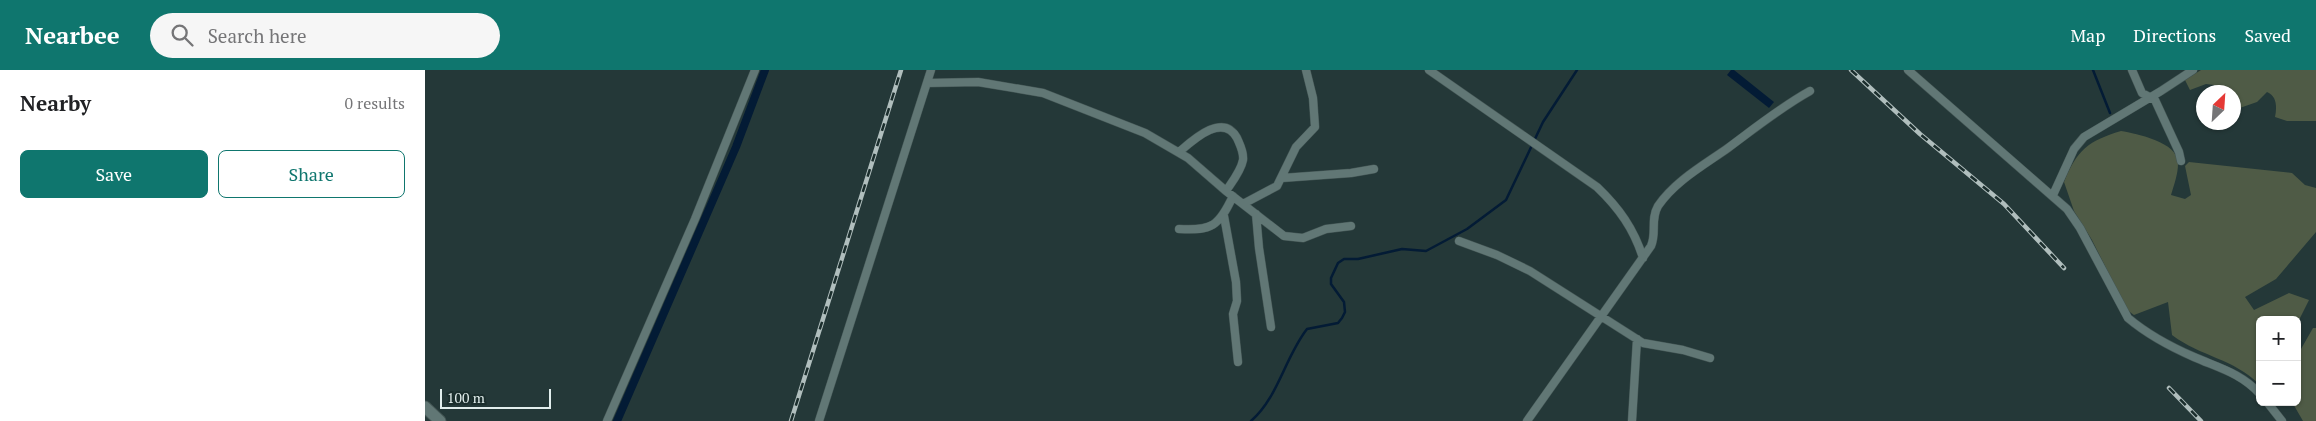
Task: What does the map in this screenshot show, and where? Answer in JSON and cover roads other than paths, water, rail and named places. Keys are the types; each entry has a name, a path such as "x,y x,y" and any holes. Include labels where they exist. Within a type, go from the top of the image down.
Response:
{"main road":[{"path":"425,407 440,421"}],"street":[{"path":"607,421 695,219 755,70"},
{"path":"819,421 931,70"},
{"path":"1243,204 1277,186 1296,147 1315,127 1313,98 1306,70"},
{"path":"1429,70 1597,187 1615,204 1637,240 1643,258"},
{"path":"1908,70 2067,209 2080,228 2128,318 2139,327 2193,357 2241,376 2256,390"},
{"path":"2132,70 2142,93 2155,100 2181,160"},
{"path":"2053,195 2079,141 2193,70"},
{"path":"927,83 978,82 1043,93 1145,133 1179,152 1285,236 1303,238 1326,229 1351,226"},
{"path":"1527,421 1643,258 1655,238 1653,223 1658,206 1685,178 1778,111 1811,91"},
{"path":"1179,152 1207,131 1226,128 1233,131 1243,152 1243,160 1226,191"},
{"path":"1282,178 1351,173 1374,169"},
{"path":"1179,229 1209,228 1216,225 1224,216 1233,196"},
{"path":"1257,214 1259,248 1271,327"},
{"path":"1224,216 1236,282 1237,301 1233,314 1238,362"},
{"path":"1459,241 1497,255 1530,271 1637,340 1653,346 1683,350 1710,358"},
{"path":"1632,421 1637,340"},
{"path":"2270,406 2283,421"}],"water":[{"path":"1731,70 1734,70 1774,102 1769,108 1727,75"}],"waterway":[{"path":"617,421 736,147 765,70"},
{"path":"1251,421 1268,401 1299,340 1307,329 1338,323 1342,318 1345,312 1344,302 1331,284 1331,278 1338,263 1344,259 1358,259 1402,249 1426,251 1467,229 1506,200 1543,122 1577,70"},
{"path":"2093,70 2110,113"}],"railway":[{"path":"791,421 901,70"},
{"path":"1851,70 1920,134 2004,204 2064,268"},
{"path":"2169,388 2201,421"}]}
